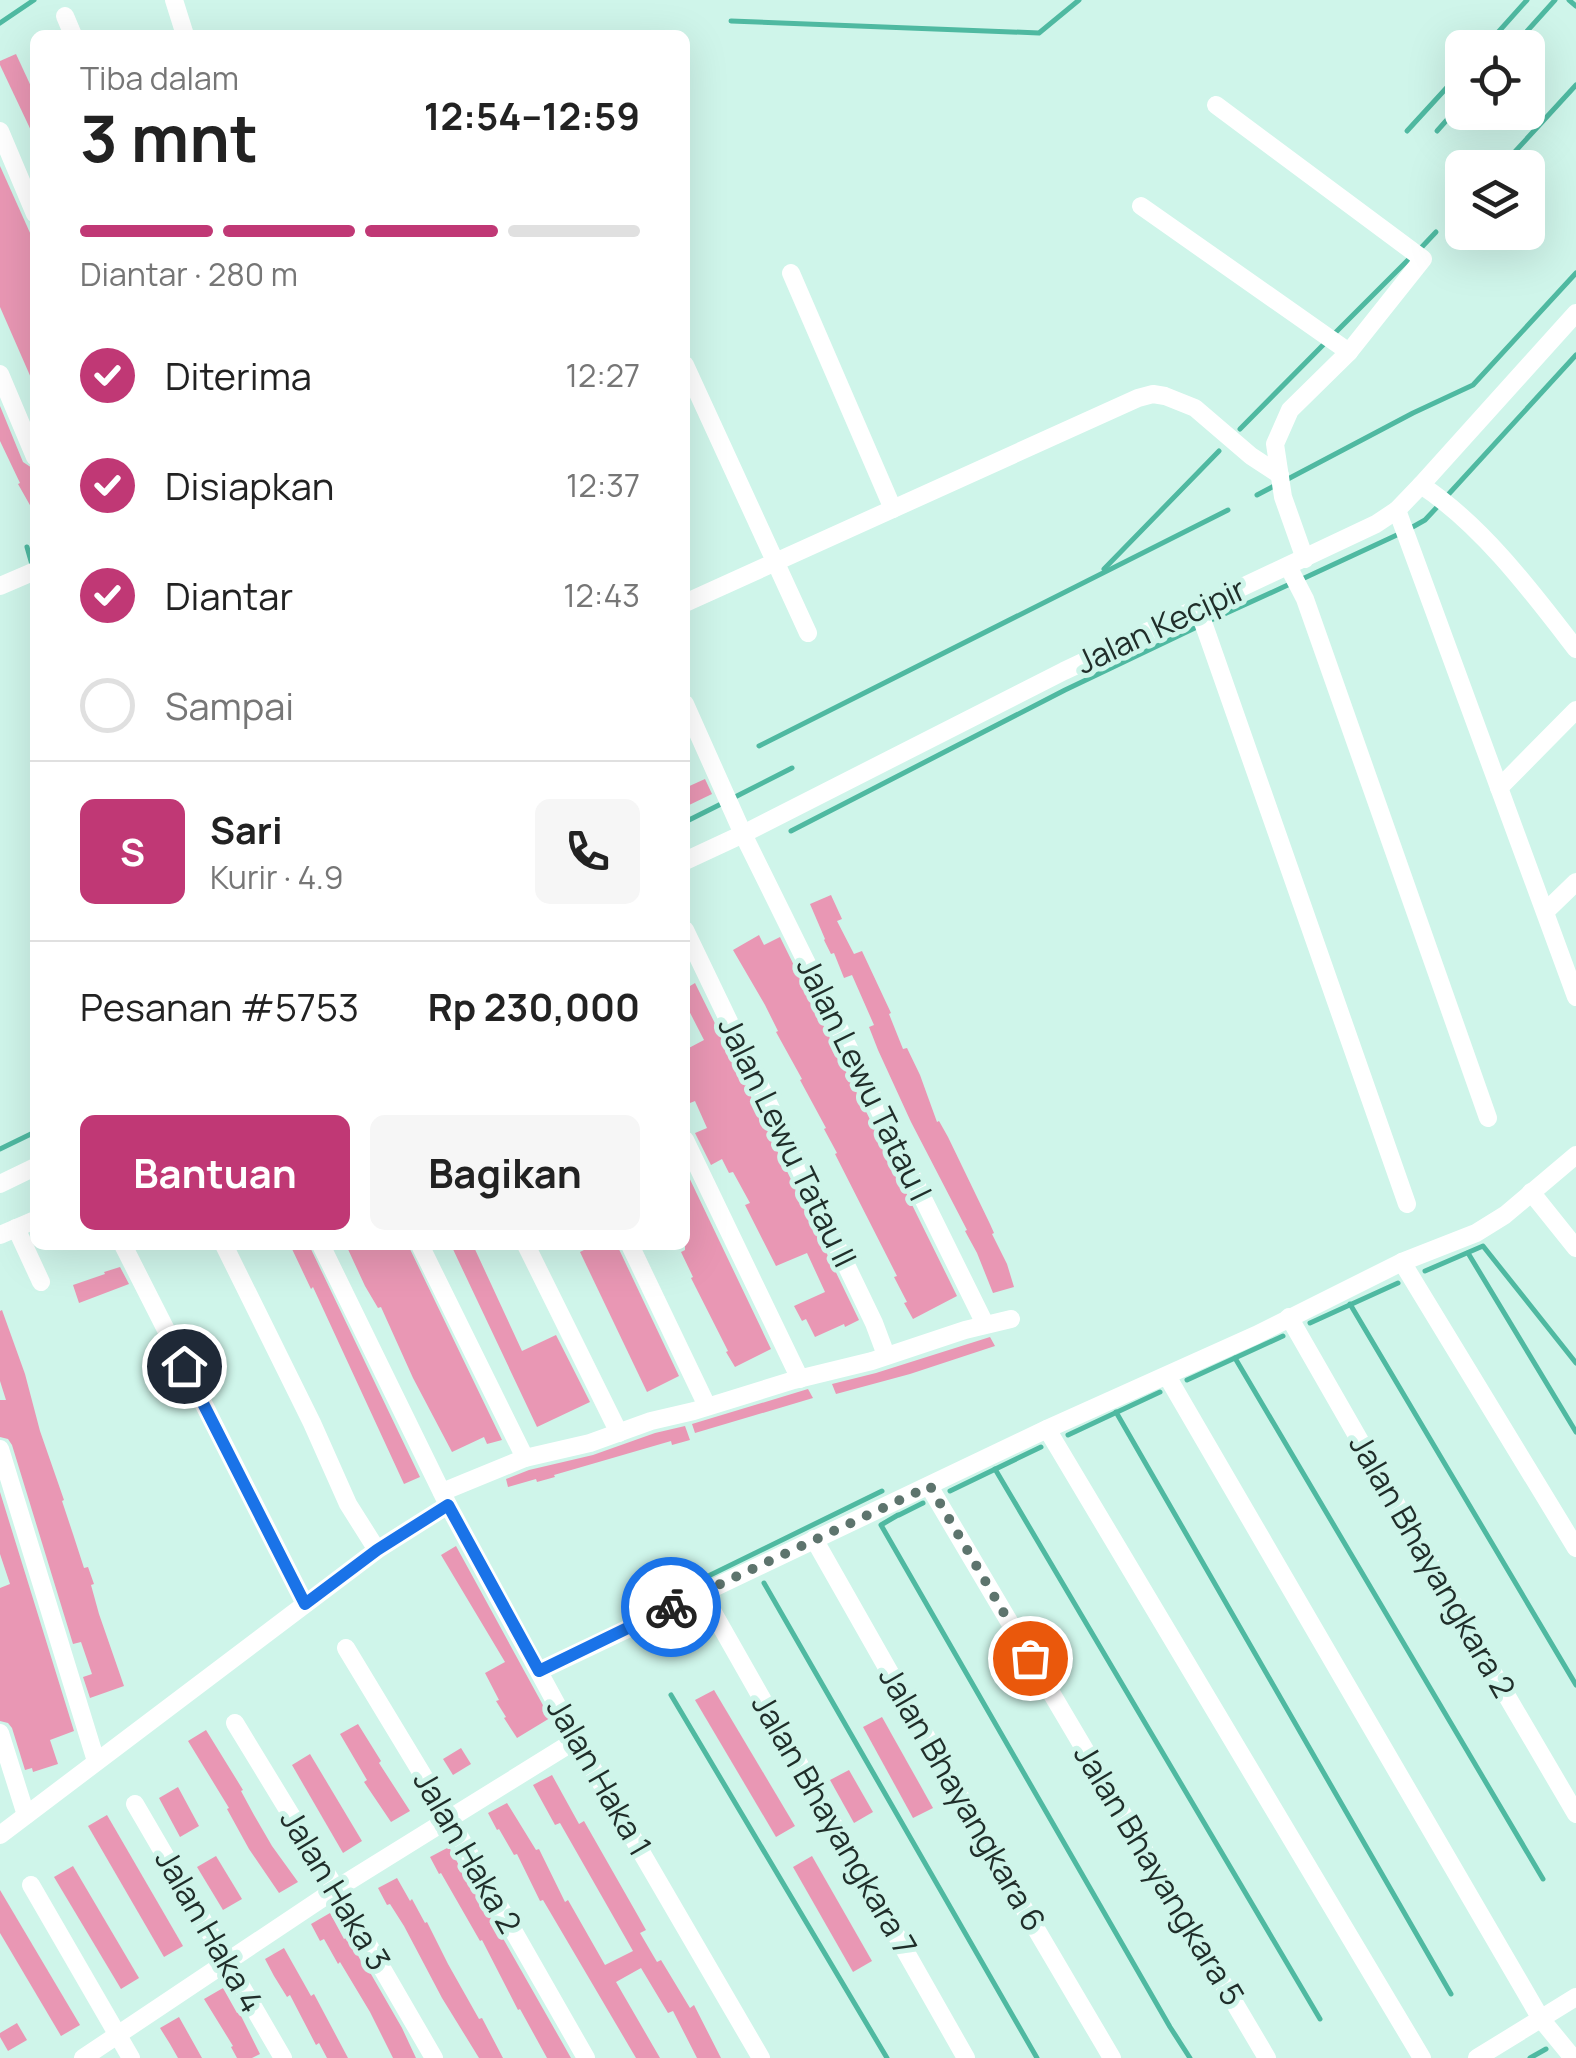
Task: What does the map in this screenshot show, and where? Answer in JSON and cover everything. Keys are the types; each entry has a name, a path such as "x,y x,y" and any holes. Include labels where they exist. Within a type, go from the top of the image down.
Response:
{"street":[{"path":"174,0 184,30"},
{"path":"66,16 71,30"},
{"path":"1216,105 1423,259 1349,352 1290,410 1275,444 1305,599 1488,1118"},
{"path":"0,131 30,202"},
{"path":"1142,206 1349,352"},
{"path":"791,273 894,509"},
{"name":"Jalan Kecipir","path":"690,858 1064,671 1200,613 1399,516 1428,490 1576,312"},
{"path":"0,374 30,445"},
{"path":"690,376 808,634"},
{"path":"690,601 1153,394 1195,408 1251,456 1280,475"},
{"path":"1428,490 1483,538 1576,649"},
{"path":"1399,516 1576,997"},
{"path":"0,586 30,574"},
{"path":"1200,613 1407,1204"},
{"path":"1499,788 1576,710"},
{"name":"Jalan Lewu Tatau I","path":"690,715 743,834 985,1324"},
{"path":"1546,911 1576,882"},
{"name":"Jalan Lewu Tatau II","path":"690,940 874,1322 886,1355"},
{"path":"690,1150 800,1379"},
{"path":"539,1671 1402,1262 1476,1233 1505,1215 1576,1155"},
{"path":"0,1184 30,1169"},
{"path":"1532,1192 1576,1248"},
{"path":"8,1231 41,1282"},
{"path":"126,1250 305,1604"},
{"path":"226,1250 348,1504 377,1550"},
{"name":"Jalan Haka 1","path":"323,1250 445,1499 576,1740 761,2058"},
{"path":"422,1250 525,1458"},
{"path":"528,1250 619,1433"},
{"path":"632,1250 707,1406"},
{"path":"1402,1262 1576,1548"},
{"name":"Jalan Bhayangkara 2","path":"1289,1317 1576,1814"},
{"path":"0,1835 445,1499 525,1458 590,1443 651,1421 1011,1319"},
{"path":"1167,1376 1541,2019 1573,2058"},
{"path":"1047,1429 1422,2058"},
{"path":"0,1449 96,1761"},
{"name":"Jalan Bhayangkara 5","path":"930,1486 1267,2058"},
{"name":"Jalan Bhayangkara 6","path":"814,1539 1112,2058"},
{"name":"Jalan Bhayangkara 7","path":"702,1593 966,2058"},
{"name":"Jalan Haka 2","path":"346,1648 586,2058"},
{"name":"Jalan Haka 3","path":"235,1723 434,2058"},
{"path":"0,1732 26,1815"},
{"path":"82,2058 336,1890 576,1740"},
{"name":"Jalan Haka 4","path":"135,1804 282,2058"},
{"path":"30,1885 131,2058"},
{"path":"1478,2058 1576,1997"}],"building":[{"path":"16,54 30,84 30,128 0,65 0,61"},
{"path":"0,166 30,233 30,376 0,307"},
{"path":"0,406 23,462 30,467 30,505 18,484 0,441"},
{"path":"705,779 712,794 690,805 690,786"},
{"path":"831,895 842,919 837,921 854,954 862,951 903,1049 907,1048 920,1075 937,1122 990,1224 1014,1287 993,1293 967,1230 878,1050 869,1027 874,1025 852,975 844,978 824,940 810,904"},
{"path":"759,935 764,945 780,937 957,1296 913,1319 894,1277 897,1276 835,1154 826,1128 733,950"},
{"path":"695,983 859,1320 845,1327 844,1324 815,1337 806,1319 802,1321 794,1306 825,1292 807,1253 776,1266 733,1172 729,1173 722,1159 711,1165 695,1133 707,1128 695,1101 690,1103 690,1047 704,1040 690,1013 690,986"},
{"path":"690,1179 771,1349 735,1367 681,1252 690,1250"},
{"path":"292,1250 311,1250 420,1477 404,1484"},
{"path":"348,1250 410,1250 502,1440 487,1444 484,1437 452,1452 381,1307 365,1286"},
{"path":"453,1250 475,1250 522,1351 556,1335 590,1402 537,1427"},
{"path":"619,1250 679,1376 647,1392 580,1252"},
{"path":"120,1267 129,1284 79,1303 73,1285"},
{"path":"2,1310 124,1686 90,1698 83,1677 92,1674 81,1642 73,1644 12,1445 0,1437 0,1400 6,1400 0,1381"},
{"path":"990,1337 995,1346 910,1374 836,1394 832,1384 876,1373"},
{"path":"808,1389 813,1398 695,1433 692,1424"},
{"path":"685,1426 690,1440 672,1445 671,1441 555,1477 508,1487 506,1479 529,1470"},
{"path":"0,1492 74,1731 50,1740 58,1764 33,1772 32,1768 25,1770 12,1728 0,1721 0,1588 10,1584 0,1554"},
{"path":"456,1546 550,1718 517,1738 485,1673 505,1662 441,1555"},
{"path":"714,1690 795,1826 776,1837 695,1700"},
{"path":"882,1717 933,1808 913,1818 863,1727"},
{"path":"358,1724 410,1811 391,1822 364,1782 367,1780 340,1734"},
{"path":"206,1730 272,1846 298,1882 279,1893 249,1849 188,1741"},
{"path":"461,1748 471,1764 453,1775 443,1759"},
{"path":"310,1754 362,1841 343,1853 292,1765"},
{"path":"849,1770 873,1812 854,1823 830,1780"},
{"path":"552,1775 579,1824 584,1821 646,1930 640,1933 657,1962 661,1960 690,2008 694,2005 721,2058 697,2058 673,2011 668,2013 641,1968 616,1982 660,2058 636,2058 543,1900 540,1901 517,1854 497,1830 488,1813 507,1803 536,1850 539,1849 565,1902 568,1900 605,1965 633,1951 560,1823 555,1825 533,1785"},
{"path":"178,1787 199,1826 180,1837 159,1798"},
{"path":"107,1815 183,1946 164,1957 88,1826"},
{"path":"449,1847 571,2058 547,2058 482,1940 439,1874 430,1857"},
{"path":"216,1856 242,1899 223,1910 197,1867"},
{"path":"812,1856 872,1961 853,1972 793,1867"},
{"path":"73,1866 139,1978 121,1989 54,1877"},
{"path":"397,1878 427,1922 503,2058 479,2058 404,1926 387,1905 378,1888"},
{"path":"0,1890 80,2025 61,2036 0,1933"},
{"path":"330,1913 344,1939 348,1937 364,1962 416,2058 393,2058 340,1962 324,1939 320,1941 311,1924"},
{"path":"284,1948 348,2058 327,2058 290,1995 287,1997 274,1976 265,1959"},
{"path":"223,1988 260,2054 252,2058 237,2058 204,1999"},
{"path":"179,2017 202,2058 178,2058 160,2028"},
{"path":"17,2023 27,2040 8,2051 0,2033"}],"waterway":[{"path":"0,23 34,0"},
{"path":"731,21 1039,33 1079,0"},
{"path":"1500,30 1527,0"},
{"path":"1528,30 1555,0"},
{"path":"1569,0 1576,6"},
{"path":"1516,150 1576,85"},
{"path":"1407,131 1445,90"},
{"path":"1437,131 1445,122"},
{"path":"1419,250 1436,232"},
{"path":"1334,334 1411,257"},
{"path":"1286,480 1473,385 1576,273"},
{"path":"1240,429 1326,342"},
{"path":"1446,497 1576,355"},
{"path":"1104,569 1219,451"},
{"path":"1257,495 1276,485"},
{"path":"1409,529 1439,505"},
{"path":"759,746 1228,510"},
{"path":"1300,580 1399,534"},
{"path":"27,547 30,558"},
{"path":"1209,621 1290,584"},
{"path":"791,831 1199,626"},
{"path":"733,798 792,768"},
{"path":"690,820 723,803"},
{"path":"0,1149 30,1134"},
{"path":"1425,1271 1483,1246 1576,1363"},
{"path":"1468,1253 1576,1432"},
{"path":"1310,1323 1398,1283"},
{"path":"1350,1304 1576,1685"},
{"path":"1187,1380 1283,1336"},
{"path":"1235,1358 1543,1879"},
{"path":"1068,1435 1160,1392"},
{"path":"1116,1412 1451,1994"},
{"path":"950,1491 1041,1447"},
{"path":"995,1469 1320,2019"},
{"path":"649,1605 882,1491"},
{"path":"899,1515 923,1503"},
{"path":"898,1515 881,1525 1190,2058"},
{"path":"764,1583 1037,2058"},
{"path":"671,1695 887,2058"},
{"path":"1530,2058 1546,2049"}],"way so far":[{"path":"671,1607 930,1486 1030,1658"}],"route":[{"path":"184,1366 305,1604 377,1550 448,1505 539,1671 671,1607"}]}
